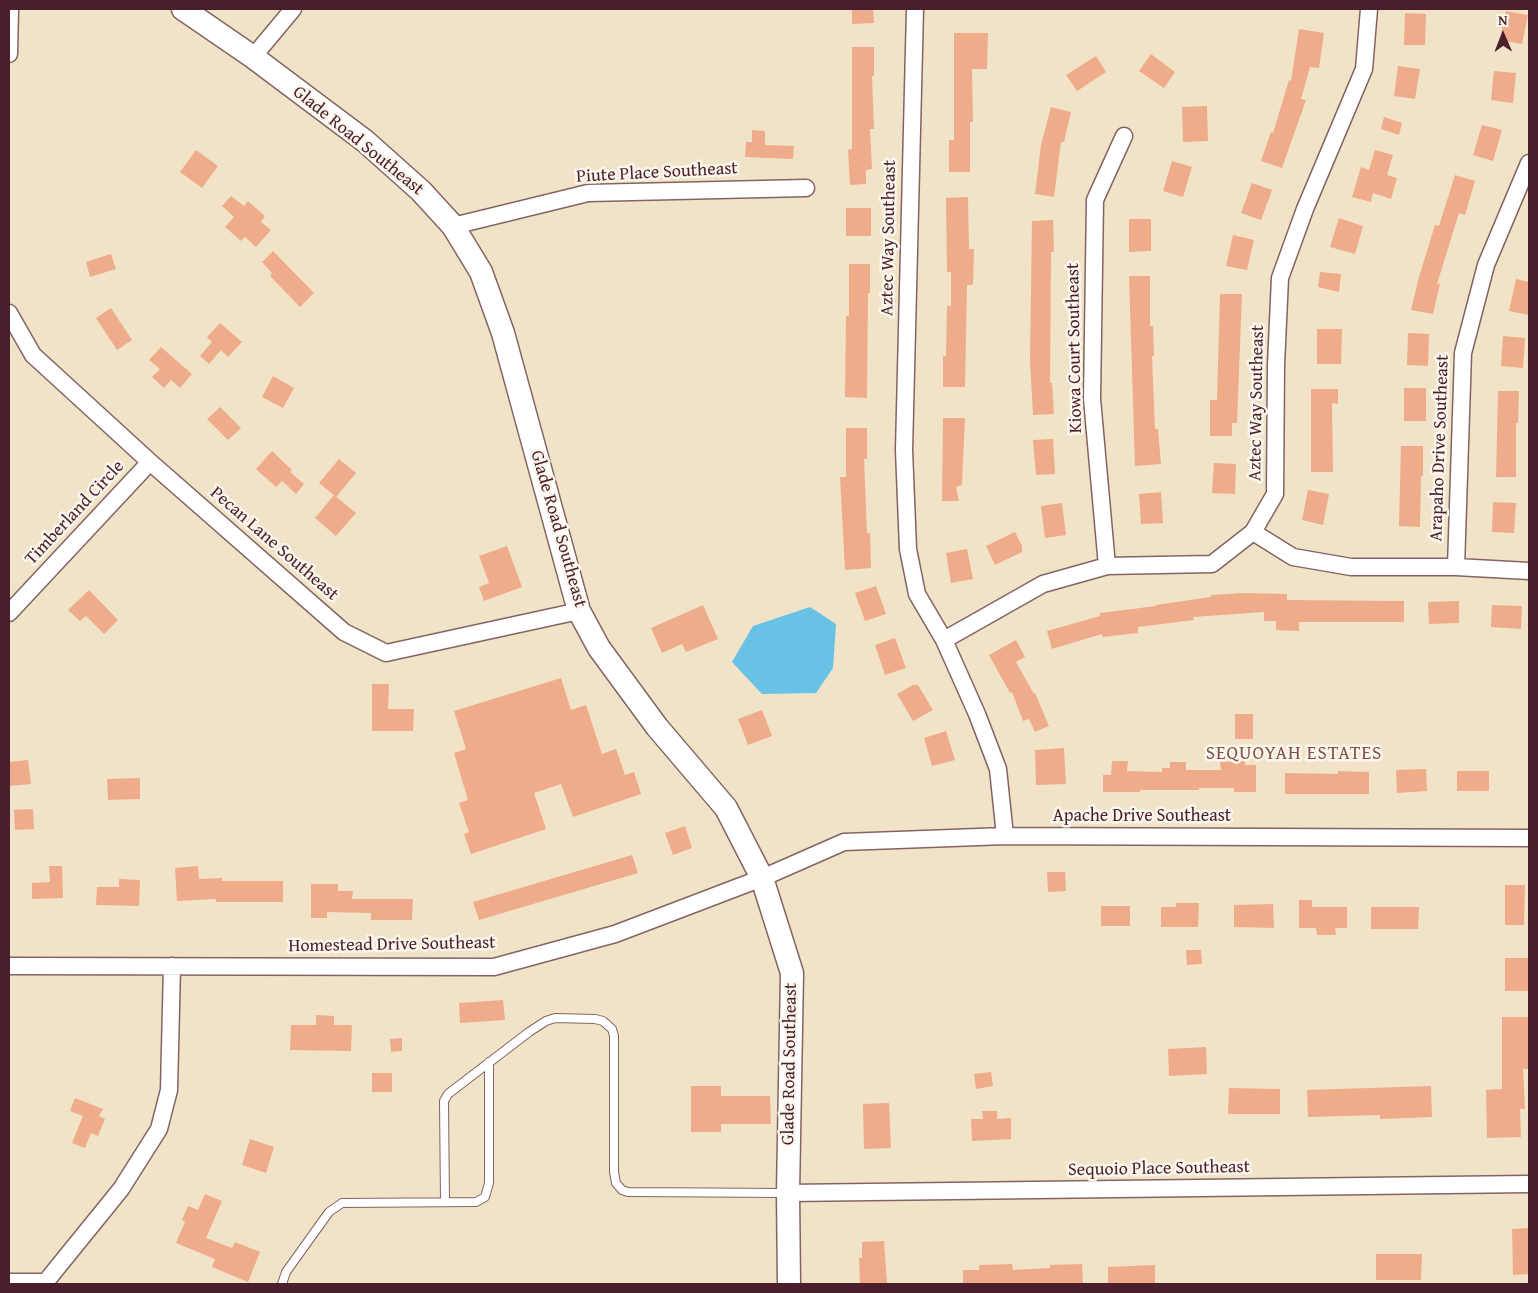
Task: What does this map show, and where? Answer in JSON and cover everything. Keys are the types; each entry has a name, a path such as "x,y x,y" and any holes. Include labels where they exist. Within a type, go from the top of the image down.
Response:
{"street":[{"path":"9,54 10,9"},
{"name":"Glade Road Southeast","path":"183,9 253,57 364,142 421,191 452,226 481,272 503,332 579,611 599,648 657,727 726,808 762,878 792,973 788,1193 789,1284"},
{"path":"253,57 293,9"},
{"name":"Aztec Way Southeast","path":"915,9 904,450 908,549 917,594 944,640 977,714 998,769 1005,836"},
{"name":"Aztec Way Southeast","path":"944,640 1043,584 1107,566 1212,564 1253,532 1275,494 1276,365 1280,278 1305,209 1364,69 1370,9"},
{"name":"Kiowa Court Southeast","path":"1107,566 1092,399 1095,200 1124,136"},
{"name":"Arapaho Drive Southeast","path":"1456,567 1463,352 1486,265 1529,163"},
{"name":"Piute Place Southeast","path":"452,226 588,193 806,188"},
{"name":"Pecan Lane Southeast","path":"9,313 32,356 344,632 386,652 579,611"},
{"name":"Timberland Circle","path":"9,613 150,462"},
{"path":"1253,532 1293,557 1351,567 1456,567 1529,571"},
{"name":"Apache Drive Southeast","path":"762,878 844,842 1005,836 1529,838"},
{"name":"Homestead Drive Southeast","path":"9,966 494,967 614,934 762,878"},
{"path":"9,1282 44,1283 121,1189 159,1129 169,1090 172,966"},
{"name":"Sequoio Place Southeast","path":"788,1193 1529,1184"}],"lane":[{"path":"445,1202 444,1101 448,1094 546,1021 556,1018 603,1021 612,1029 614,1036 614,1172 616,1183 622,1190 628,1192 788,1193"},
{"path":"282,1284 286,1272 329,1212 336,1206 350,1202 476,1202 485,1197 488,1190 489,1062"}],"water":[{"path":"810,607 836,624 833,668 816,693 762,694 732,662 753,626"}],"building":[{"path":"852,9 873,9 874,23 852,24"},
{"path":"1506,11 1528,15 1522,44 1500,40"},
{"path":"1405,13 1426,14 1425,45 1404,45"},
{"path":"1299,29 1324,33 1319,68 1310,67 1301,99 1306,100 1282,168 1261,161 1271,132 1273,133 1289,80 1291,81"},
{"path":"954,33 988,33 987,69 972,69 973,122 970,122 970,172 949,172 949,140 954,140"},
{"path":"852,47 874,47 874,76 872,76 874,129 870,129 872,169 866,170 866,184 850,185 848,150 852,149"},
{"path":"1151,54 1175,72 1164,88 1139,71"},
{"path":"1096,56 1106,72 1077,91 1066,75"},
{"path":"1398,66 1420,69 1415,99 1394,96"},
{"path":"1494,71 1516,73 1513,103 1491,100"},
{"path":"1207,106 1208,141 1183,142 1182,107"},
{"path":"1051,107 1071,112 1064,142 1061,142 1054,197 1035,194 1041,145"},
{"path":"1384,117 1402,123 1399,135 1381,129"},
{"path":"1482,125 1502,130 1493,161 1473,155"},
{"path":"752,130 765,131 765,145 794,146 793,159 745,157 746,142 752,142"},
{"path":"196,150 218,166 202,188 180,172"},
{"path":"1375,150 1393,155 1387,175 1397,178 1391,199 1373,193 1371,202 1352,197 1361,167 1369,170"},
{"path":"1172,161 1192,167 1183,197 1163,191"},
{"path":"1455,175 1475,181 1465,215 1459,213 1437,284 1440,284 1433,314 1411,310 1435,225 1439,226"},
{"path":"1252,183 1272,190 1261,220 1241,213"},
{"path":"231,196 244,206 248,201 265,216 261,222 271,230 256,247 245,237 241,241 225,227 234,217 222,206"},
{"path":"968,197 969,249 974,249 973,285 967,285 965,387 943,387 943,356 946,356 947,306 951,306 951,272 947,272 946,198"},
{"path":"846,208 871,208 871,236 846,236"},
{"path":"1339,218 1363,226 1355,254 1330,247"},
{"path":"1129,219 1151,219 1151,251 1129,252"},
{"path":"1053,220 1054,252 1051,252 1050,383 1052,383 1054,414 1033,415 1030,361 1032,221"},
{"path":"1233,235 1254,240 1247,270 1226,266"},
{"path":"273,251 314,293 300,307 270,276 272,273 262,262"},
{"path":"111,254 116,269 90,277 86,262"},
{"path":"849,264 870,264 867,398 845,397 846,316 849,316"},
{"path":"1320,272 1341,274 1339,292 1318,287"},
{"path":"1129,276 1150,276 1150,326 1153,326 1154,356 1152,356 1155,429 1158,429 1161,464 1135,466"},
{"path":"1516,279 1529,282 1529,315 1509,311"},
{"path":"1220,294 1242,294 1237,423 1232,423 1232,436 1210,436 1210,400 1217,400"},
{"path":"111,308 132,340 117,350 96,318"},
{"path":"220,323 242,342 228,357 221,350 209,364 200,356 212,342 207,337"},
{"path":"1317,329 1342,329 1341,364 1317,364"},
{"path":"1408,333 1429,334 1428,366 1407,365"},
{"path":"1503,336 1525,338 1523,368 1501,366"},
{"path":"161,347 192,374 180,388 171,380 164,388 152,377 160,369 149,360"},
{"path":"273,376 294,388 283,408 262,397"},
{"path":"1404,388 1426,388 1426,421 1404,421"},
{"path":"1311,389 1338,389 1338,404 1332,403 1333,472 1311,472"},
{"path":"1498,391 1519,391 1518,423 1516,423 1516,477 1496,477"},
{"path":"220,407 241,428 228,440 207,419"},
{"path":"943,418 965,418 962,485 956,487 959,501 942,501"},
{"path":"846,428 867,428 867,459 864,459 867,533 870,533 871,568 845,570 840,477 846,477"},
{"path":"1053,439 1055,474 1036,475 1033,440"},
{"path":"1401,446 1423,446 1420,527 1399,526"},
{"path":"272,451 292,470 290,472 304,484 296,494 282,481 276,487 256,469"},
{"path":"339,459 356,473 336,497 319,483"},
{"path":"1214,463 1236,464 1235,494 1212,493"},
{"path":"1308,490 1329,494 1323,525 1302,520"},
{"path":"1161,492 1163,523 1141,524 1139,494"},
{"path":"334,495 356,513 336,536 315,518"},
{"path":"1493,502 1516,503 1514,533 1492,532"},
{"path":"1062,503 1066,535 1045,538 1041,506"},
{"path":"1015,532 1022,546 1022,552 995,565 986,546"},
{"path":"507,546 522,587 484,601 479,587 489,583 479,556"},
{"path":"967,549 973,579 951,583 946,553"},
{"path":"876,586 886,614 865,621 855,593"},
{"path":"89,590 118,620 104,634 86,616 80,621 68,610"},
{"path":"1243,593 1287,594 1287,600 1404,601 1404,622 1299,622 1299,631 1276,630 1276,621 1264,621 1264,612 1193,617 1194,620 1138,627 1138,633 1103,637 1102,634 1052,649 1047,631 1100,616 1100,613 1156,606 1211,597 1211,595"},
{"path":"1459,601 1459,623 1429,624 1428,602"},
{"path":"703,605 718,639 686,652 682,644 662,653 651,628"},
{"path":"1492,605 1522,606 1521,629 1491,627"},
{"path":"895,638 906,668 885,675 875,645"},
{"path":"1016,640 1025,657 1016,662 1035,693 1049,726 1035,732 1029,719 1023,721 1012,692 1010,693 989,655"},
{"path":"561,678 571,710 586,705 602,754 616,749 625,775 634,772 641,794 573,817 561,784 534,793 546,829 471,854 464,834 469,832 459,803 468,800 454,753 466,749 454,711"},
{"path":"372,684 389,684 388,709 414,709 413,731 372,731"},
{"path":"913,685 918,685 933,710 913,721 897,694"},
{"path":"762,710 772,736 748,745 738,719"},
{"path":"1235,714 1253,714 1253,739 1235,739"},
{"path":"946,731 955,760 932,766 924,738"},
{"path":"1064,748 1066,784 1036,785 1035,750"},
{"path":"28,760 31,784 9,786 9,762"},
{"path":"1112,761 1128,761 1127,771 1162,772 1162,768 1170,768 1170,762 1186,762 1186,770 1221,770 1220,762 1245,761 1245,765 1256,765 1256,792 1234,792 1234,788 1199,788 1199,790 1103,792 1103,775 1111,775"},
{"path":"1426,769 1427,791 1397,793 1396,770"},
{"path":"1338,771 1369,772 1369,794 1285,794 1285,773 1338,774"},
{"path":"1457,771 1489,771 1489,791 1457,791"},
{"path":"140,778 140,799 108,800 107,779"},
{"path":"33,809 34,829 15,830 14,810"},
{"path":"685,826 692,848 673,855 665,833"},
{"path":"632,855 638,873 479,920 473,902"},
{"path":"49,866 62,866 63,898 32,899 32,883 50,882"},
{"path":"198,866 199,879 222,878 222,881 283,881 283,902 216,902 216,899 177,901 175,868"},
{"path":"1047,872 1065,872 1066,891 1048,892"},
{"path":"119,879 140,880 139,906 96,905 97,887 119,887"},
{"path":"311,884 338,884 338,891 353,891 352,899 413,899 412,920 371,920 371,913 327,912 327,918 311,918"},
{"path":"1505,885 1525,885 1524,925 1505,925"},
{"path":"1299,900 1312,900 1312,907 1347,907 1347,928 1335,928 1336,935 1317,935 1316,928 1299,928"},
{"path":"1176,903 1199,903 1198,927 1161,927 1161,907 1176,907"},
{"path":"1273,904 1274,928 1234,927 1234,905"},
{"path":"1101,906 1130,906 1130,926 1101,926"},
{"path":"1371,907 1419,907 1418,929 1371,929"},
{"path":"1186,950 1201,950 1202,964 1187,965"},
{"path":"1505,958 1529,958 1529,991 1505,991"},
{"path":"503,1000 505,1020 460,1023 459,1003"},
{"path":"316,1015 334,1016 334,1025 352,1025 351,1051 290,1050 291,1025 316,1025"},
{"path":"1502,1017 1528,1017 1528,1069 1523,1069 1525,1109 1520,1109 1521,1137 1487,1138 1486,1090 1502,1089"},
{"path":"402,1038 402,1051 391,1052 390,1039"},
{"path":"1206,1047 1207,1074 1169,1076 1168,1049"},
{"path":"991,1072 993,1086 976,1089 974,1074"},
{"path":"372,1073 392,1073 392,1092 372,1092"},
{"path":"691,1086 721,1086 721,1096 770,1096 771,1124 721,1124 721,1132 691,1132"},
{"path":"1431,1086 1432,1117 1380,1119 1380,1115 1308,1117 1307,1090"},
{"path":"1229,1088 1280,1089 1280,1114 1228,1114"},
{"path":"75,1098 103,1109 99,1116 105,1119 98,1136 91,1133 85,1148 72,1143 83,1116 70,1111"},
{"path":"889,1103 891,1148 864,1149 863,1104"},
{"path":"982,1111 997,1111 997,1119 1011,1118 1011,1139 972,1141 971,1119 983,1119"},
{"path":"250,1139 274,1147 266,1173 242,1165"},
{"path":"205,1194 222,1201 206,1238 232,1248 235,1242 260,1252 248,1282 212,1267 215,1259 176,1243 185,1222 182,1220 188,1206 198,1210"},
{"path":"1529,1228 1529,1274 1513,1275 1512,1229"},
{"path":"884,1241 887,1284 860,1284 859,1258 862,1258 862,1242"},
{"path":"1376,1254 1422,1254 1421,1280 1376,1280"},
{"path":"1012,1264 1013,1270 1050,1268 1050,1265 1082,1264 1083,1284 963,1284 963,1270 979,1270 979,1265"},
{"path":"1155,1265 1155,1284 1108,1284 1108,1267"}],"district":[{"name":"SEQUOYAH ESTATES","path":"1294,754"}]}
